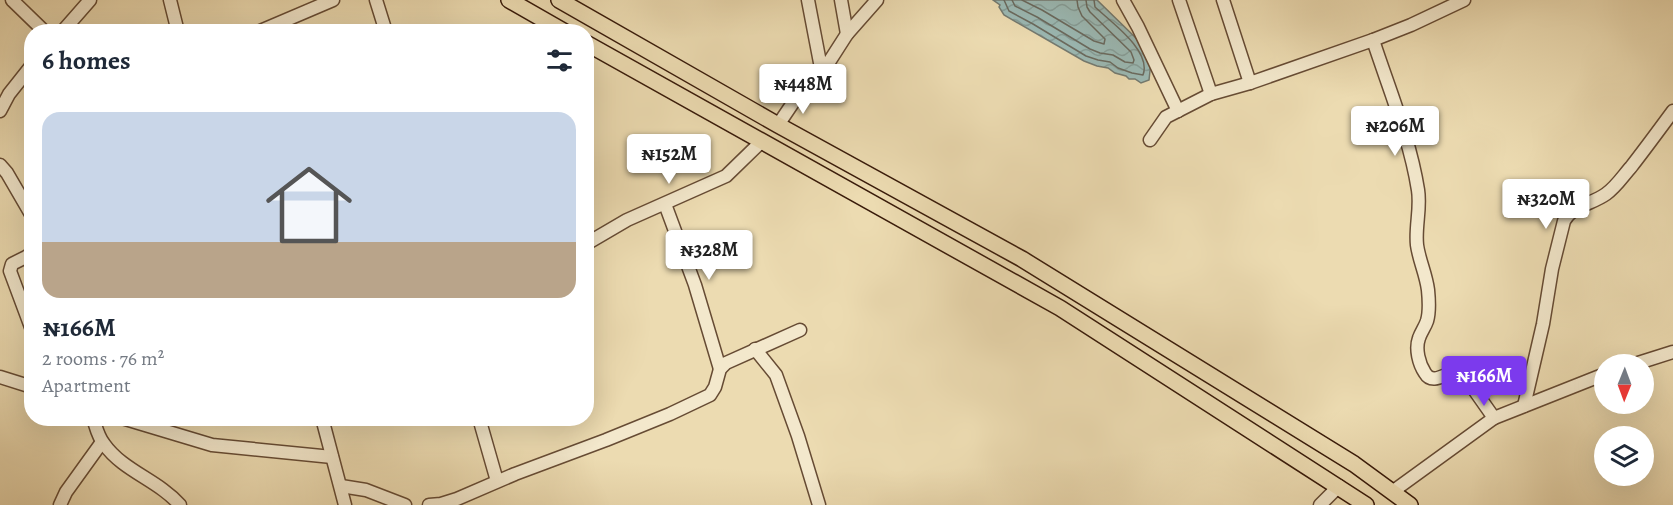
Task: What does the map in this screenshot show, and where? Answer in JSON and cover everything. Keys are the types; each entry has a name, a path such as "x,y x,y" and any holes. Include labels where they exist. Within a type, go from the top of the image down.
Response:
{"main road":[{"path":"509,0 551,24"},
{"path":"559,0 778,125 1023,259 1354,464 1410,505"},
{"path":"594,47 1060,308 1366,505"}],"street":[{"path":"12,0 37,24"},
{"path":"69,24 90,0"},
{"path":"170,0 176,24"},
{"path":"276,24 333,0"},
{"path":"376,0 384,24"},
{"path":"808,0 822,73"},
{"path":"841,0 847,34"},
{"path":"778,125 803,88 822,73 847,34 877,0"},
{"path":"1123,0 1178,111"},
{"path":"1179,0 1211,94"},
{"path":"1223,0 1250,83"},
{"path":"1150,140 1166,117 1211,94 1250,83 1373,40 1464,0"},
{"path":"1373,40 1411,156 1418,192 1417,244 1427,280 1430,302 1427,322 1418,340 1420,361 1425,375 1434,380 1455,370 1461,371 1494,418"},
{"path":"0,111 9,94 24,75"},
{"path":"1524,406 1564,221 1573,211 1609,192 1673,111"},
{"path":"594,239 627,220 726,176 762,141"},
{"path":"0,165 24,202"},
{"path":"429,505 458,502 497,481 670,414 710,394 716,387 720,369 695,285 665,204"},
{"path":"24,258 12,264 10,272 24,309"},
{"path":"720,369 726,363 800,330"},
{"path":"755,349 777,375 819,505"},
{"path":"1654,358 1673,352"},
{"path":"0,377 24,384"},
{"path":"1392,492 1494,418 1594,378"},
{"path":"96,426 102,442 114,457 150,480 180,505"},
{"path":"149,426 212,445 332,457"},
{"path":"324,426 345,505"},
{"path":"481,426 497,481"},
{"path":"60,505 66,492 102,442"},
{"path":"340,486 366,490 405,505"},
{"path":"1320,505 1339,486"}],"water":[{"path":"993,0 1097,0 1141,43 1151,62 1149,80 1141,83 1108,68 1084,61 1004,15 1000,5"}]}
